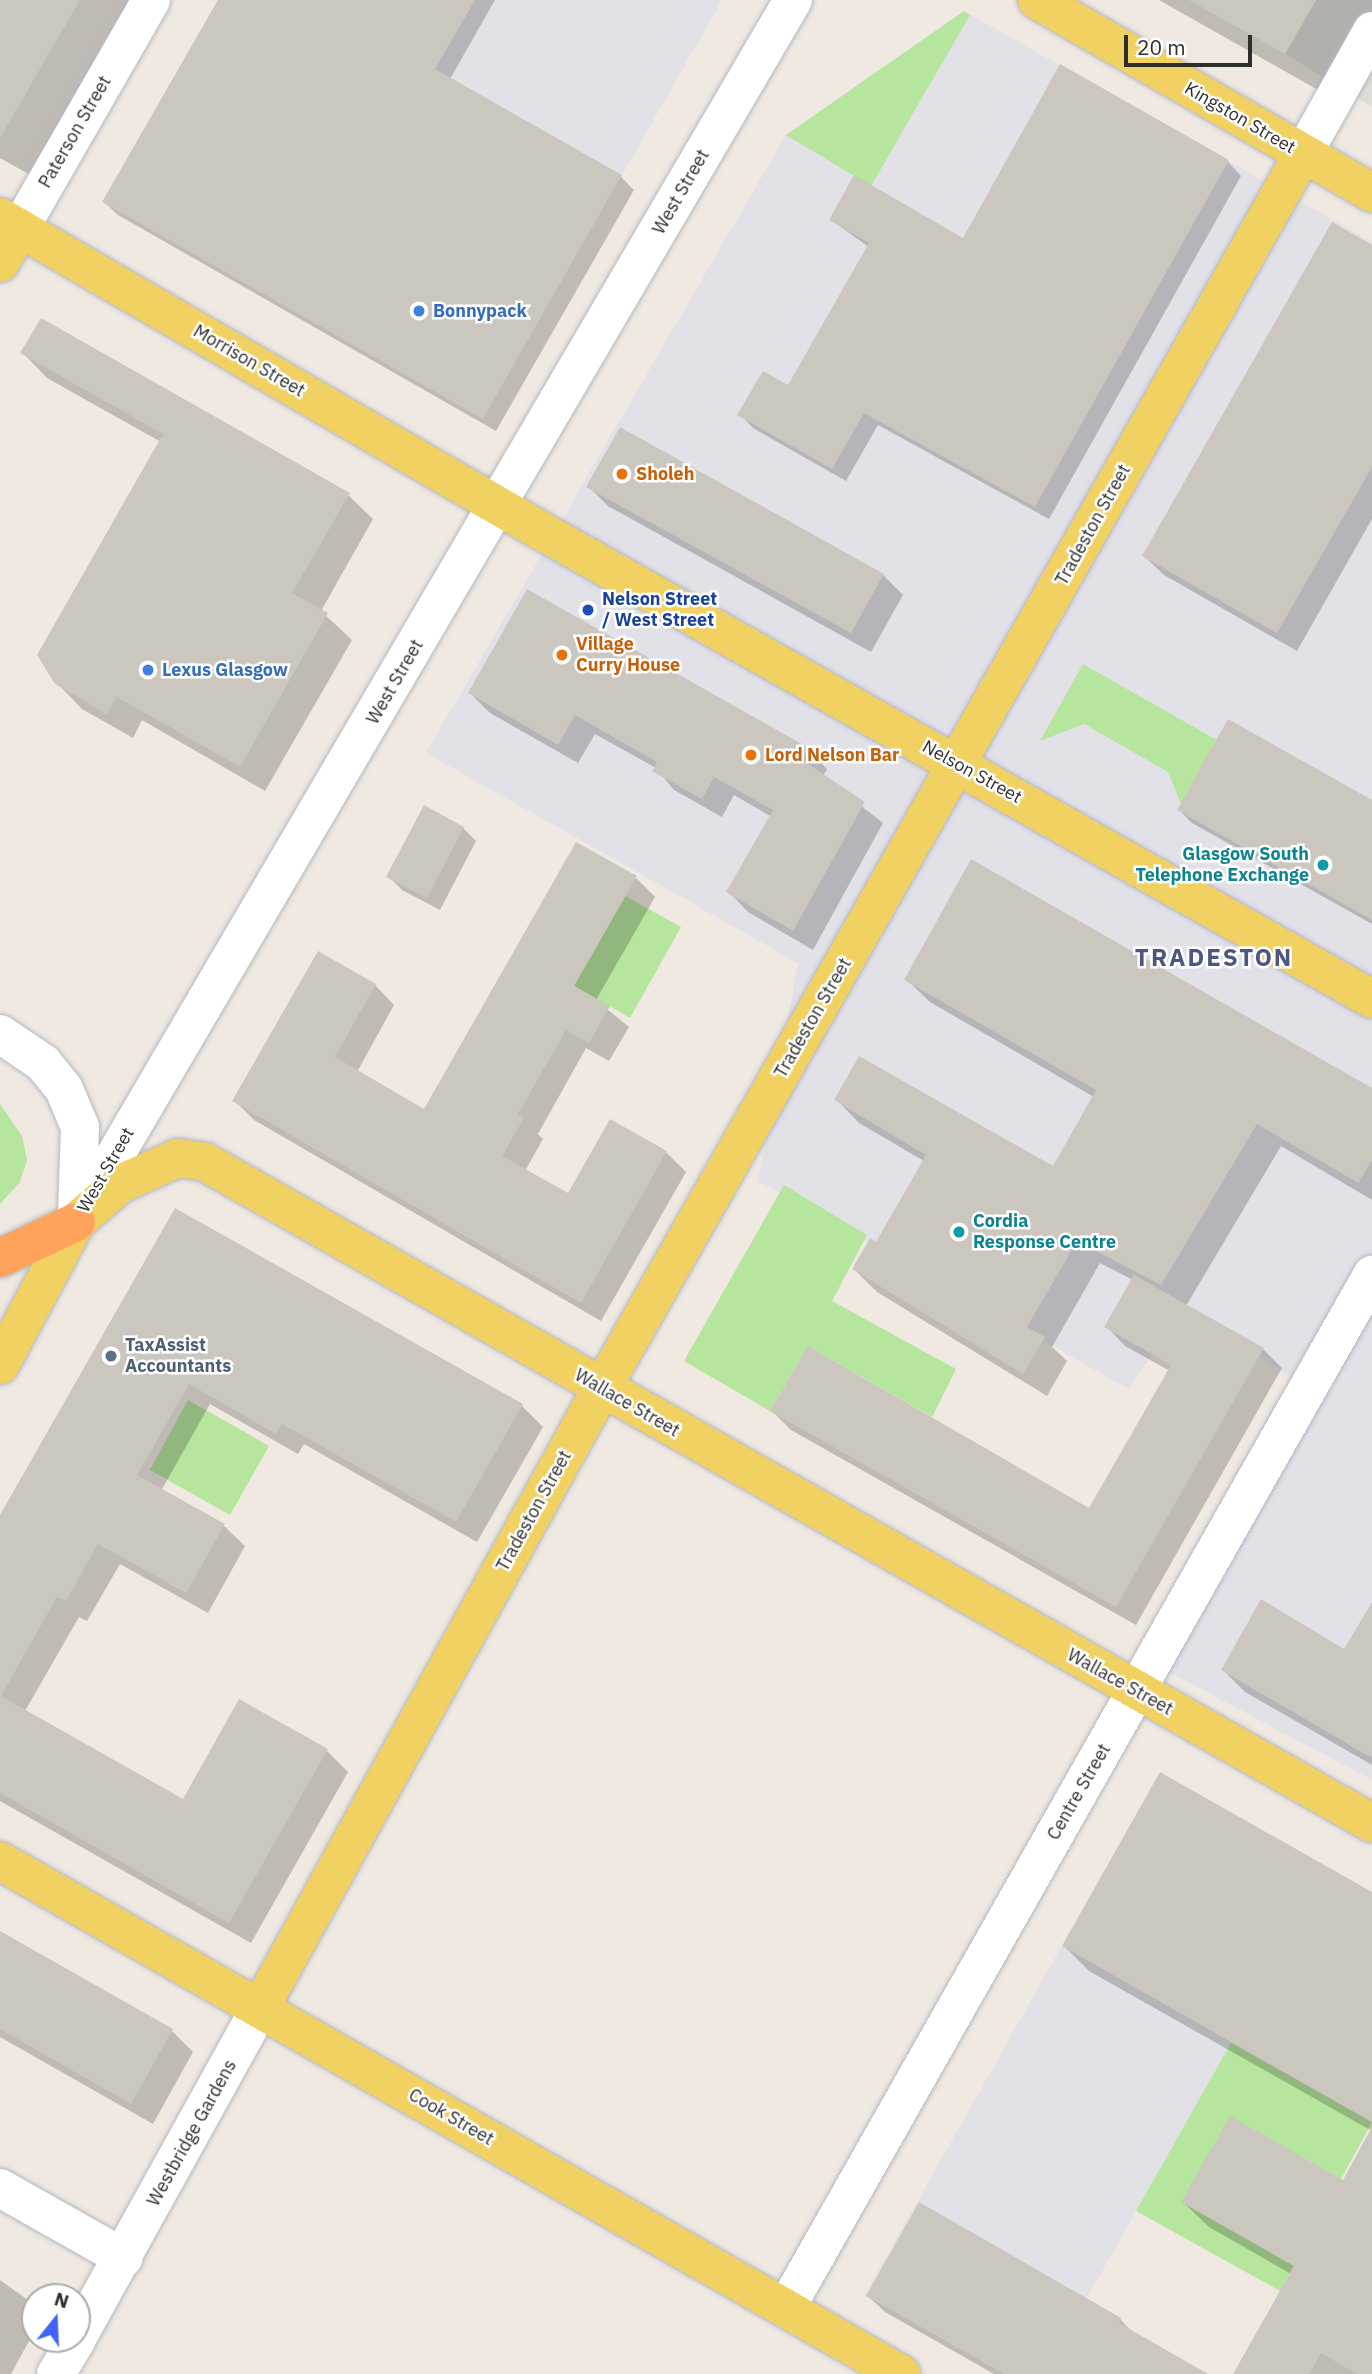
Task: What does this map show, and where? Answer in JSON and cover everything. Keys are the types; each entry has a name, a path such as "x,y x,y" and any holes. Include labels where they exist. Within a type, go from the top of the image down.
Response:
{"highway":[{"path":"0,1258 76,1222"}],"main road":[{"name":"Kingston Street","path":"1037,0 1372,193"},
{"name":"Tradeston Street","path":"260,2008 602,1388 1303,155"},
{"name":"Paterson Street","path":"0,263 10,223"},
{"name":"Morrison Street","path":"10,223 498,505"},
{"name":"Nelson Street","path":"498,505 1372,999"},
{"name":"Wallace Street","path":"76,1222 120,1184 178,1158 205,1162 1372,1824"},
{"name":"West Street","path":"0,1365 76,1222"},
{"name":"Cook Street","path":"0,1861 901,2374"}],"street":[{"name":"Paterson Street","path":"10,223 151,0"},
{"name":"West Street","path":"76,1222 793,0"},
{"name":"Tradeston Street","path":"1303,155 1372,31"},
{"path":"0,1034 43,1063 64,1089 80,1127 76,1222"},
{"name":"Centre Street","path":"786,2308 1372,1275"},
{"name":"Westbridge Gardens","path":"91,2315 260,2008"},
{"path":"0,2188 124,2258"},
{"name":"Westbridge Gardens","path":"56,2374 69,2353"}],"shaded area":[{"name":"Bonnypack","path":"218,0 722,0 483,419 102,202"},
{"path":"1316,0 1372,0 1372,107 1285,54"},
{"path":"964,11 1372,242 1372,1780 1154,1664 1312,1390 1182,1309 1129,1389 758,1181 798,963 426,753 786,135"},
{"path":"1160,1772 1372,2122 1231,2043 1087,2298 1121,2318 1119,2323 1208,2374 1004,2374 864,2296"}],"green space":[{"path":"964,11 970,15 871,186 786,135"},
{"path":"1083,664 1217,740 1181,804 1168,772 1084,724 1040,741"},
{"path":"625,896 681,927 630,1018 574,986"},
{"path":"0,1104 22,1136 27,1160 20,1182 0,1204"},
{"path":"784,1185 867,1235 832,1301 956,1369 932,1417 808,1346 770,1411 684,1361"},
{"path":"188,1400 269,1446 230,1515 150,1470"},
{"path":"1231,2043 1372,2122 1280,2291 1136,2211"}],"building":[{"path":"0,0 80,0 0,138"},
{"name":"Bonnypack","path":"218,0 475,0 435,69 622,175 483,419 102,202"},
{"path":"1189,0 1316,0 1285,54"},
{"path":"1060,64 1229,160 1035,507 864,413 832,469 737,415 763,371 788,385 869,243 829,220 854,175 963,238"},
{"path":"1332,222 1372,245 1372,467 1277,633 1142,556"},
{"path":"41,318 350,493 292,593 328,613 240,767 117,697 107,714 55,684 37,655 163,434 20,353"},
{"path":"620,427 884,574 851,633 586,487"},
{"path":"527,589 809,748 802,760 865,802 793,931 726,892 773,810 714,777 702,799 652,771 657,762 575,715 558,745 468,693"},
{"name":"Glasgow South Telephone Exchange","path":"1228,719 1372,800 1372,920 1177,810"},
{"path":"424,805 464,827 427,898 386,877"},
{"path":"576,842 637,876 574,986 610,1006 589,1043 566,1030 518,1114 524,1118 502,1156 568,1193 610,1119 667,1151 581,1303 232,1101 318,951 376,984 335,1057 424,1109"},
{"path":"971,859 1372,1088 1372,1160 1358,1183 1257,1124 1161,1285 1077,1241 1027,1327 1045,1337 1023,1374 852,1269 870,1238 876,1242 926,1155 834,1100 859,1056 1053,1166 1096,1090 904,980"},
{"path":"175,1208 523,1404 456,1522 282,1424 276,1434 189,1384 137,1475 225,1524 186,1593 98,1544 66,1601 57,1597 1,1696 183,1799 239,1699 328,1749 229,1923 0,1793 0,1515"},
{"path":"1134,1275 1264,1348 1116,1607 770,1411 808,1346 1089,1508 1171,1365 1104,1327"},
{"path":"1261,1599 1344,1649 1372,1602 1372,1758 1221,1670"},
{"path":"1160,1772 1372,1892 1372,2122 1062,1946"},
{"path":"0,1931 173,2029 131,2104 0,2029"},
{"path":"1230,2116 1343,2180 1372,2127 1372,2374 1357,2374 1321,2353 1309,2374 1233,2374 1294,2266 1181,2202"},
{"path":"919,2202 1121,2318 1119,2323 1208,2374 1004,2374 866,2296"}],"place":[{"name":"Bonnypack","path":"419,311"},
{"name":"Sholeh","path":"622,474"},
{"name":"Nelson Street / West Street","path":"588,610"},
{"name":"Village Curry House","path":"562,655"},
{"name":"Lexus Glasgow","path":"148,670"},
{"name":"Lord Nelson Bar","path":"751,755"},
{"name":"Glasgow South Telephone Exchange","path":"1323,865"},
{"name":"Cordia Response Centre","path":"959,1232"},
{"name":"TaxAssist Accountants","path":"111,1356"}],"district":[{"name":"TRADESTON","path":"1214,958"}]}
